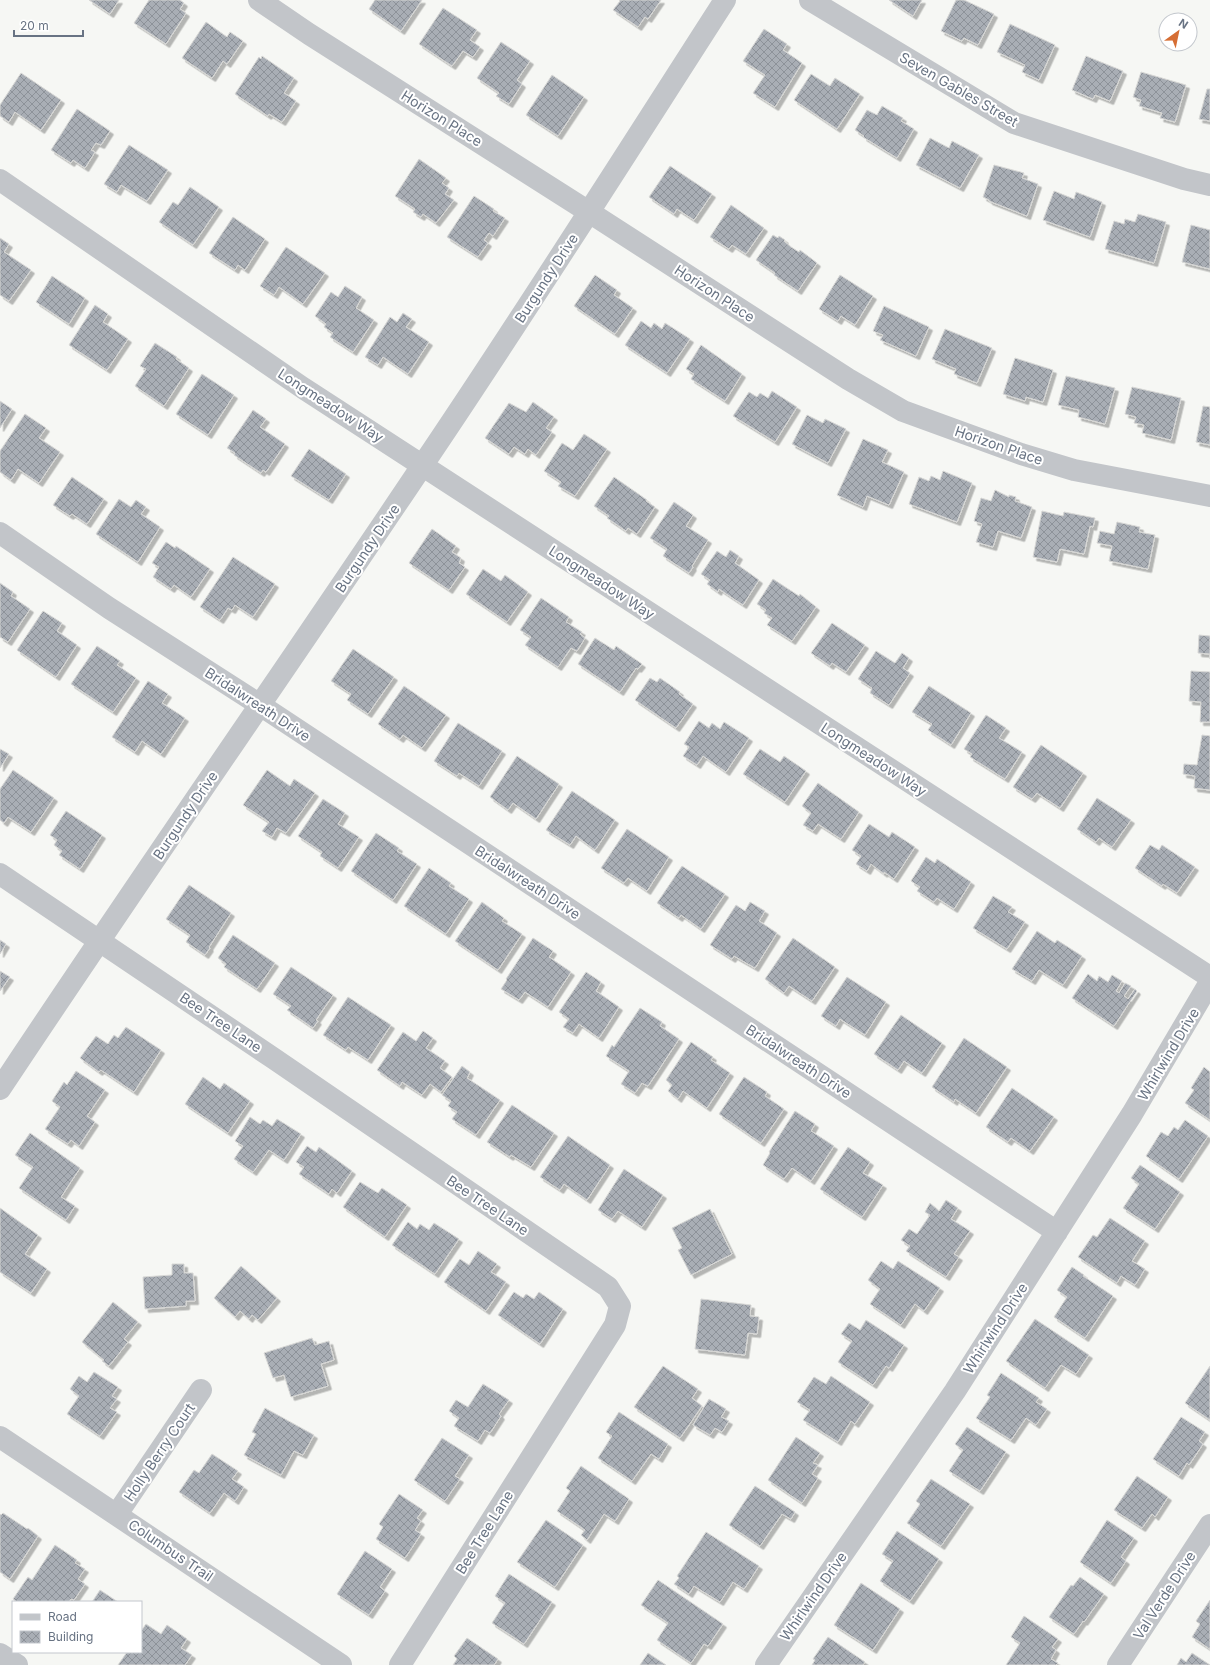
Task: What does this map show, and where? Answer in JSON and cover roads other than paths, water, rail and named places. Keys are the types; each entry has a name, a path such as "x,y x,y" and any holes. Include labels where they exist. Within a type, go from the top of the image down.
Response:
{"street":[{"name":"Horizon Place","path":"259,0 309,34 590,212 848,379 903,411 1021,454 1074,470 1210,496"},
{"name":"Burgundy Drive","path":"0,1089 99,940 423,466 590,212 725,0"},
{"name":"Seven Gables Street","path":"810,0 1014,123 1184,179 1210,185"},
{"name":"Longmeadow Way","path":"0,180 303,388 1210,977"},
{"name":"Bridalwreath Drive","path":"0,533 115,612 260,705 1057,1232"},
{"name":"Bee Tree Lane","path":"0,874 608,1287 620,1306 615,1324 400,1665"},
{"name":"Whirlwind Drive","path":"766,1665 955,1391 1132,1114 1210,982"},
{"name":"Holly Berry Court","path":"116,1514 201,1390"},
{"name":"Columbus Trail","path":"0,1437 341,1665"},
{"name":"Val Verde Drive","path":"1118,1665 1210,1525"},
{"path":"0,1654 17,1665"}]}
